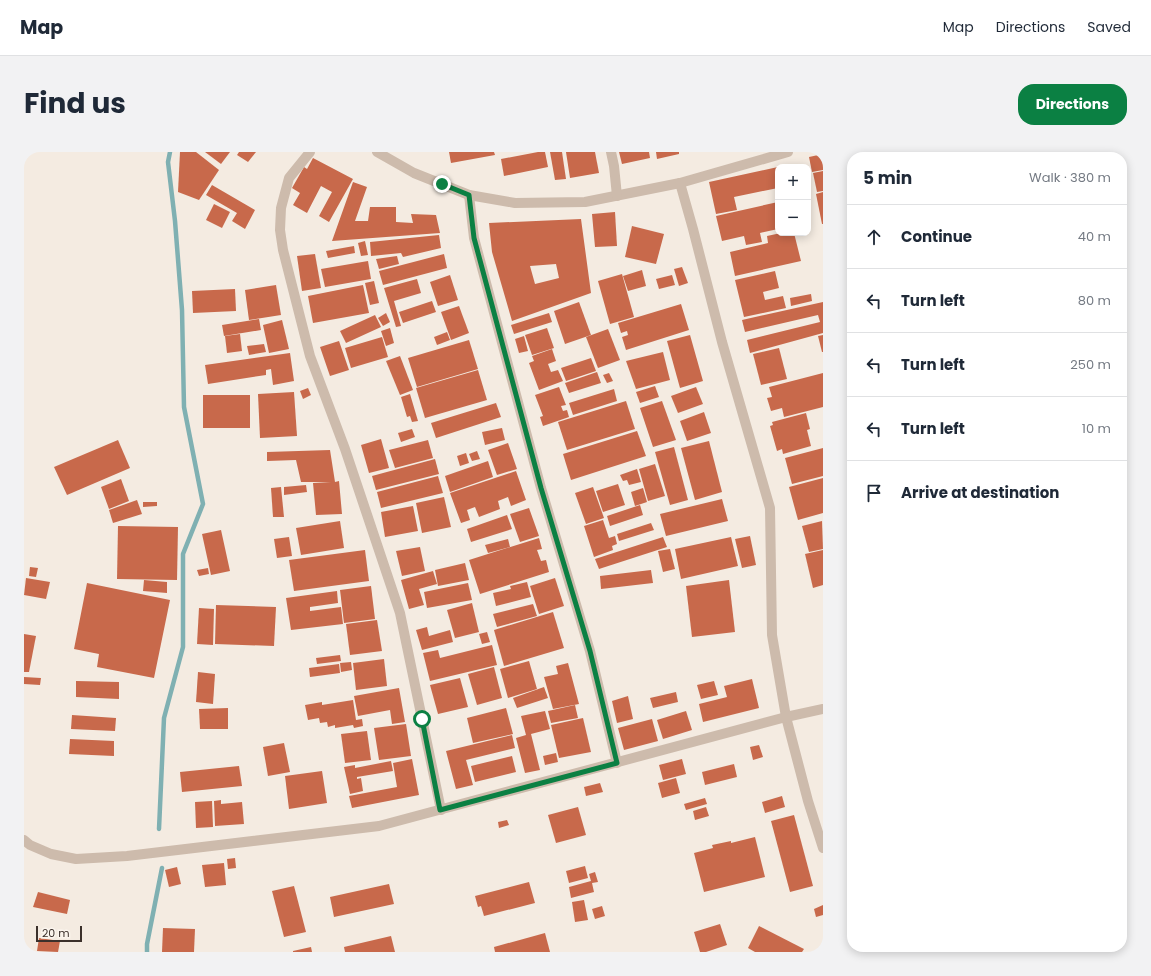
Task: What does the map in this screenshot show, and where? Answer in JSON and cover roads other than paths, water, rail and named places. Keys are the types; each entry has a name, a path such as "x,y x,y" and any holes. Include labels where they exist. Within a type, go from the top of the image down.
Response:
{"street":[{"path":"310,152 289,178 281,208 280,230 283,250 310,356 346,449 400,613 440,810"},
{"path":"377,152 414,174 469,195 515,204 585,202 617,196 680,183 788,152"},
{"path":"611,152 617,196"},
{"path":"680,183 722,342 770,508 772,635 786,717 808,801 823,848"},
{"path":"469,195 474,238 541,488 590,651 617,763"},
{"path":"24,840 30,845 51,854 76,858 126,856 379,826 786,717 823,709"}],"waterway":[{"path":"159,829 164,718 183,647 183,554 203,504 184,407 182,310 175,221 168,162 170,152"},
{"path":"147,952 147,944 162,868"}]}
